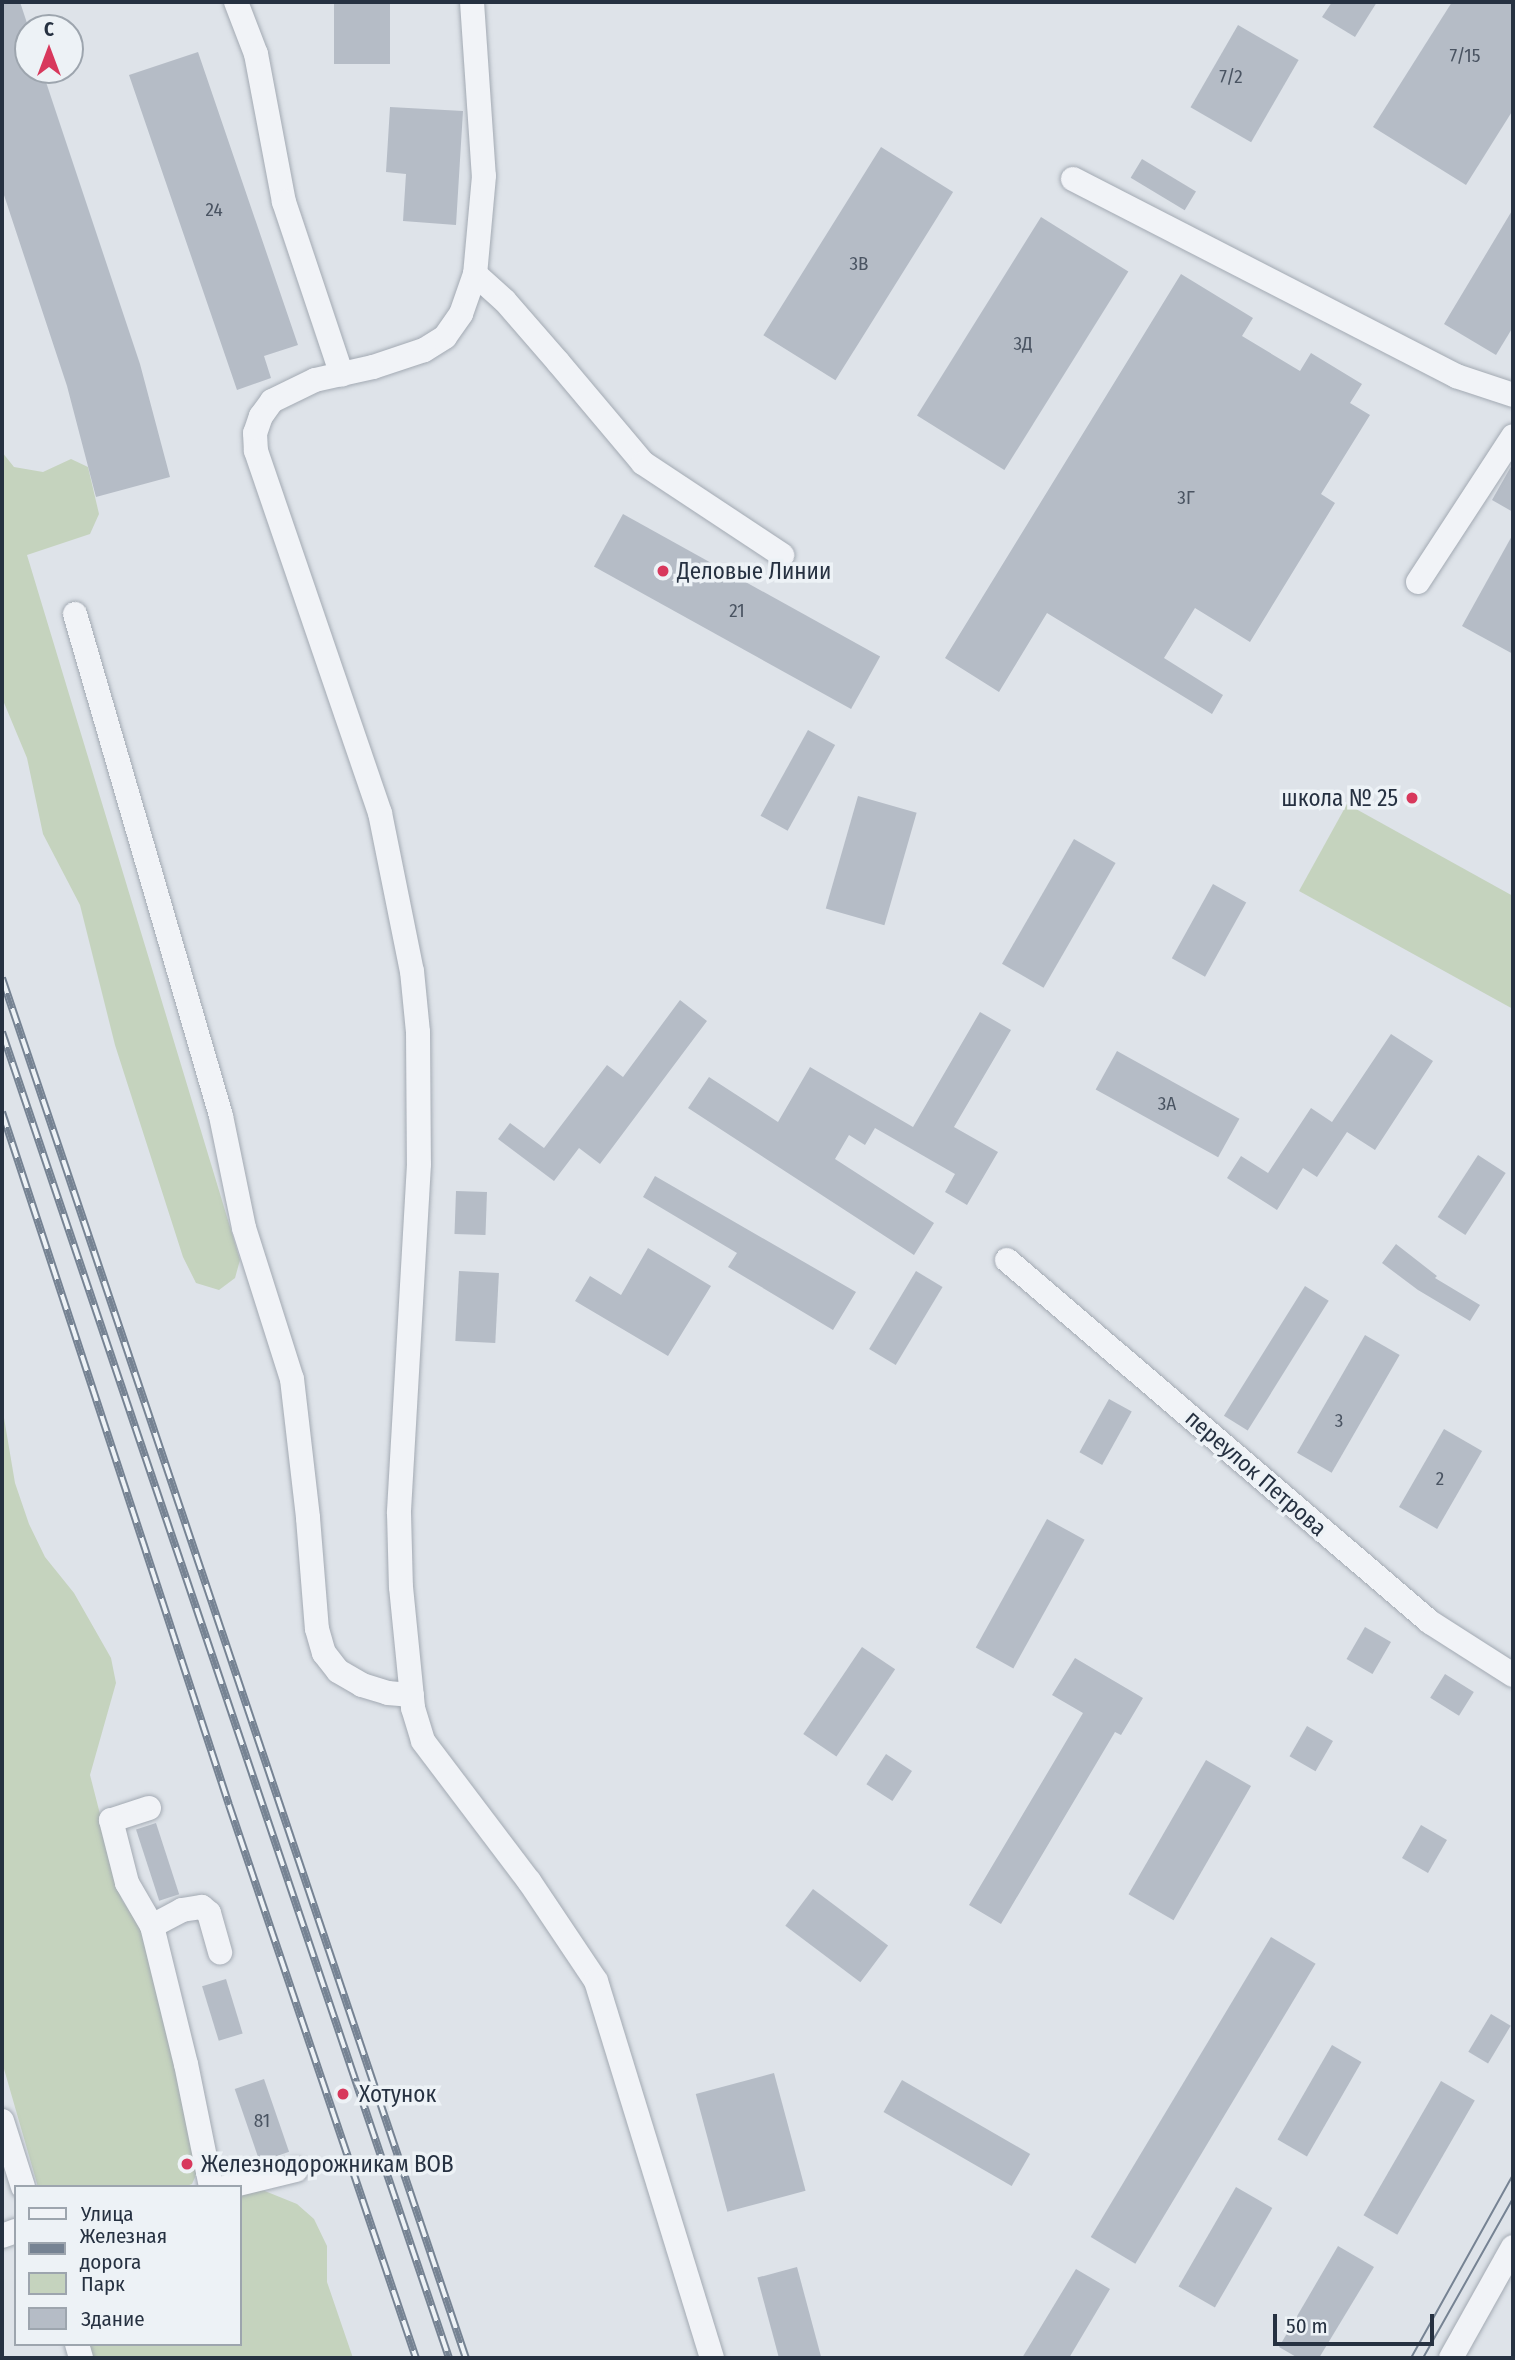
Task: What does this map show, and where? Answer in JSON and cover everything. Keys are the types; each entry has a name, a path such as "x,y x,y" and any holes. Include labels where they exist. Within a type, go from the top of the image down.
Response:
{"street":[{"path":"236,2 256,54 284,202 342,375"},
{"path":"472,2 484,176 475,274 461,314 445,337 403,358 315,380 272,401 258,425 256,451 380,813 412,971 418,1032 419,1164 399,1513 401,1587 412,1695 423,1741 528,1881 596,1981 712,2358"},
{"path":"1073,179 1456,376 1513,395"},
{"path":"475,274 540,341 643,463 782,555"},
{"path":"1418,582 1513,436"},
{"path":"75,614 221,1116 244,1228 292,1379 317,1629 324,1653 338,1671 362,1685 387,1693 412,1695"},
{"name":"переулок Петрова","path":"1007,1260 1430,1622 1513,1675"},
{"path":"149,1808 111,1820 127,1883 152,1926 186,2064 211,2185"},
{"path":"152,1926 182,1910 202,1907 209,1913 220,1952"},
{"path":"2,2121 22,2185"},
{"path":"234,2185 296,2169"},
{"path":"1451,2358 1513,2247"}],"green space":[{"path":"2,452 14,467 43,472 71,459 88,467 99,514 90,534 27,555 240,1260 235,1278 219,1290 196,1283 183,1257 115,1045 80,905 43,834 27,758 2,698"},
{"path":"1347,804 1513,896 1513,1009 1299,891"},
{"path":"2,1406 15,1483 29,1524 45,1557 74,1593 111,1658 116,1683 90,1775 122,1900 146,1936 198,2171 192,2184 37,2185 2,2062"},
{"path":"255,2187 297,2204 314,2219 327,2246 327,2282 353,2358 92,2358 88,2346 242,2346 242,2190"}],"building":[{"path":"2,2 20,2 24,14 14,14 14,84 47,84 140,364 170,477 96,497 67,386 2,189"},
{"path":"334,2 390,2 390,64 334,64"},
{"path":"1332,2 1377,2 1355,37 1322,17"},
{"path":"1452,2 1513,2 1513,110 1466,185 1373,127"},
{"path":"1238,25 1299,60 1251,142 1190,107"},
{"path":"198,52 298,345 264,356 271,378 237,390 129,75"},
{"path":"390,107 463,111 456,225 403,221 406,174 386,172"},
{"path":"881,147 953,192 835,380 763,335"},
{"path":"1142,159 1196,191 1185,210 1131,178"},
{"path":"1513,209 1513,327 1496,355 1444,324"},
{"path":"1041,217 1128,272 1004,470 917,415"},
{"path":"1181,274 1253,318 1242,336 1300,371 1311,353 1362,384 1350,403 1370,415 1321,494 1335,503 1250,642 1195,608 1164,658 1223,695 1212,714 1047,613 999,692 945,658"},
{"path":"1513,463 1513,512 1492,500"},
{"path":"623,514 880,657 851,709 594,566"},
{"path":"1513,534 1513,654 1462,626"},
{"path":"808,730 835,745 788,831 760,816"},
{"path":"858,796 917,813 884,925 826,908"},
{"path":"1074,839 1116,863 1044,988 1002,964"},
{"path":"1213,884 1246,902 1205,977 1172,958"},
{"path":"680,1000 707,1021 600,1164 579,1148 554,1181 498,1139 510,1123 544,1148 607,1065 623,1077"},
{"path":"980,1012 1011,1030 954,1127 998,1152 967,1205 945,1192 955,1174 875,1128 865,1145 849,1135 835,1159 934,1223 914,1255 688,1108 709,1077 778,1122 810,1067 913,1127"},
{"path":"1391,1034 1433,1061 1375,1150 1347,1132 1317,1177 1303,1168 1277,1210 1227,1178 1241,1156 1268,1173 1311,1108 1332,1122"},
{"path":"1117,1051 1239,1119 1218,1157 1096,1089"},
{"path":"1478,1155 1506,1173 1465,1235 1438,1217"},
{"path":"655,1176 856,1292 833,1330 728,1267 737,1253 643,1197"},
{"path":"456,1191 487,1192 485,1235 454,1234"},
{"path":"1396,1244 1437,1276 1435,1278 1480,1305 1470,1321 1418,1290 1382,1263"},
{"path":"648,1248 711,1286 668,1356 575,1301 590,1276 621,1295"},
{"path":"459,1271 499,1273 495,1343 455,1341"},
{"path":"916,1271 943,1287 896,1365 869,1349"},
{"path":"1305,1286 1329,1301 1248,1431 1224,1416"},
{"path":"1365,1335 1400,1355 1332,1473 1297,1453"},
{"path":"1109,1399 1132,1412 1102,1465 1079,1452"},
{"path":"1444,1429 1482,1451 1437,1529 1399,1507"},
{"path":"1047,1519 1085,1540 1013,1668 976,1648"},
{"path":"1365,1627 1391,1642 1372,1674 1346,1659"},
{"path":"862,1647 895,1669 836,1756 803,1734"},
{"path":"1075,1658 1143,1698 1121,1735 1115,1732 1001,1924 969,1905 1083,1713 1052,1695"},
{"path":"1445,1674 1474,1692 1459,1716 1430,1698"},
{"path":"1307,1726 1333,1741 1315,1771 1290,1756"},
{"path":"886,1754 912,1771 892,1801 866,1784"},
{"path":"1206,1760 1251,1786 1174,1920 1128,1894"},
{"path":"156,1823 179,1894 159,1901 136,1829"},
{"path":"1421,1825 1447,1840 1428,1873 1402,1858"},
{"path":"813,1889 888,1946 860,1982 785,1926"},
{"path":"1271,1937 1316,1964 1135,2264 1091,2237"},
{"path":"226,1979 243,2034 219,2041 202,1986"},
{"path":"1491,2014 1511,2026 1488,2064 1468,2052"},
{"path":"1332,2045 1361,2062 1307,2156 1278,2139"},
{"path":"774,2073 806,2191 727,2212 696,2094"},
{"path":"264,2079 289,2152 260,2162 235,2089"},
{"path":"902,2080 1030,2154 1012,2186 883,2112"},
{"path":"1441,2081 1475,2100 1397,2235 1364,2215"},
{"path":"1236,2187 1272,2208 1215,2308 1178,2287"},
{"path":"1338,2246 1374,2267 1319,2358 1298,2358 1279,2347"},
{"path":"797,2267 821,2358 779,2358 757,2278"},
{"path":"1076,2269 1110,2289 1069,2358 1022,2358"}],"tram line":[{"path":"1411,2358 1513,2175"},
{"path":"1423,2358 1513,2198"}],"railway":[{"path":"2,978 466,2358"},
{"path":"2,1032 449,2358"},
{"path":"2,1112 229,1805 416,2358"}],"place":[{"name":"Деловые Линии","path":"663,571"},
{"name":"школа № 25","path":"1412,798"},
{"name":"Хотунок","path":"343,2094"},
{"name":"Железнодорожникам ВОВ","path":"187,2164"}]}
